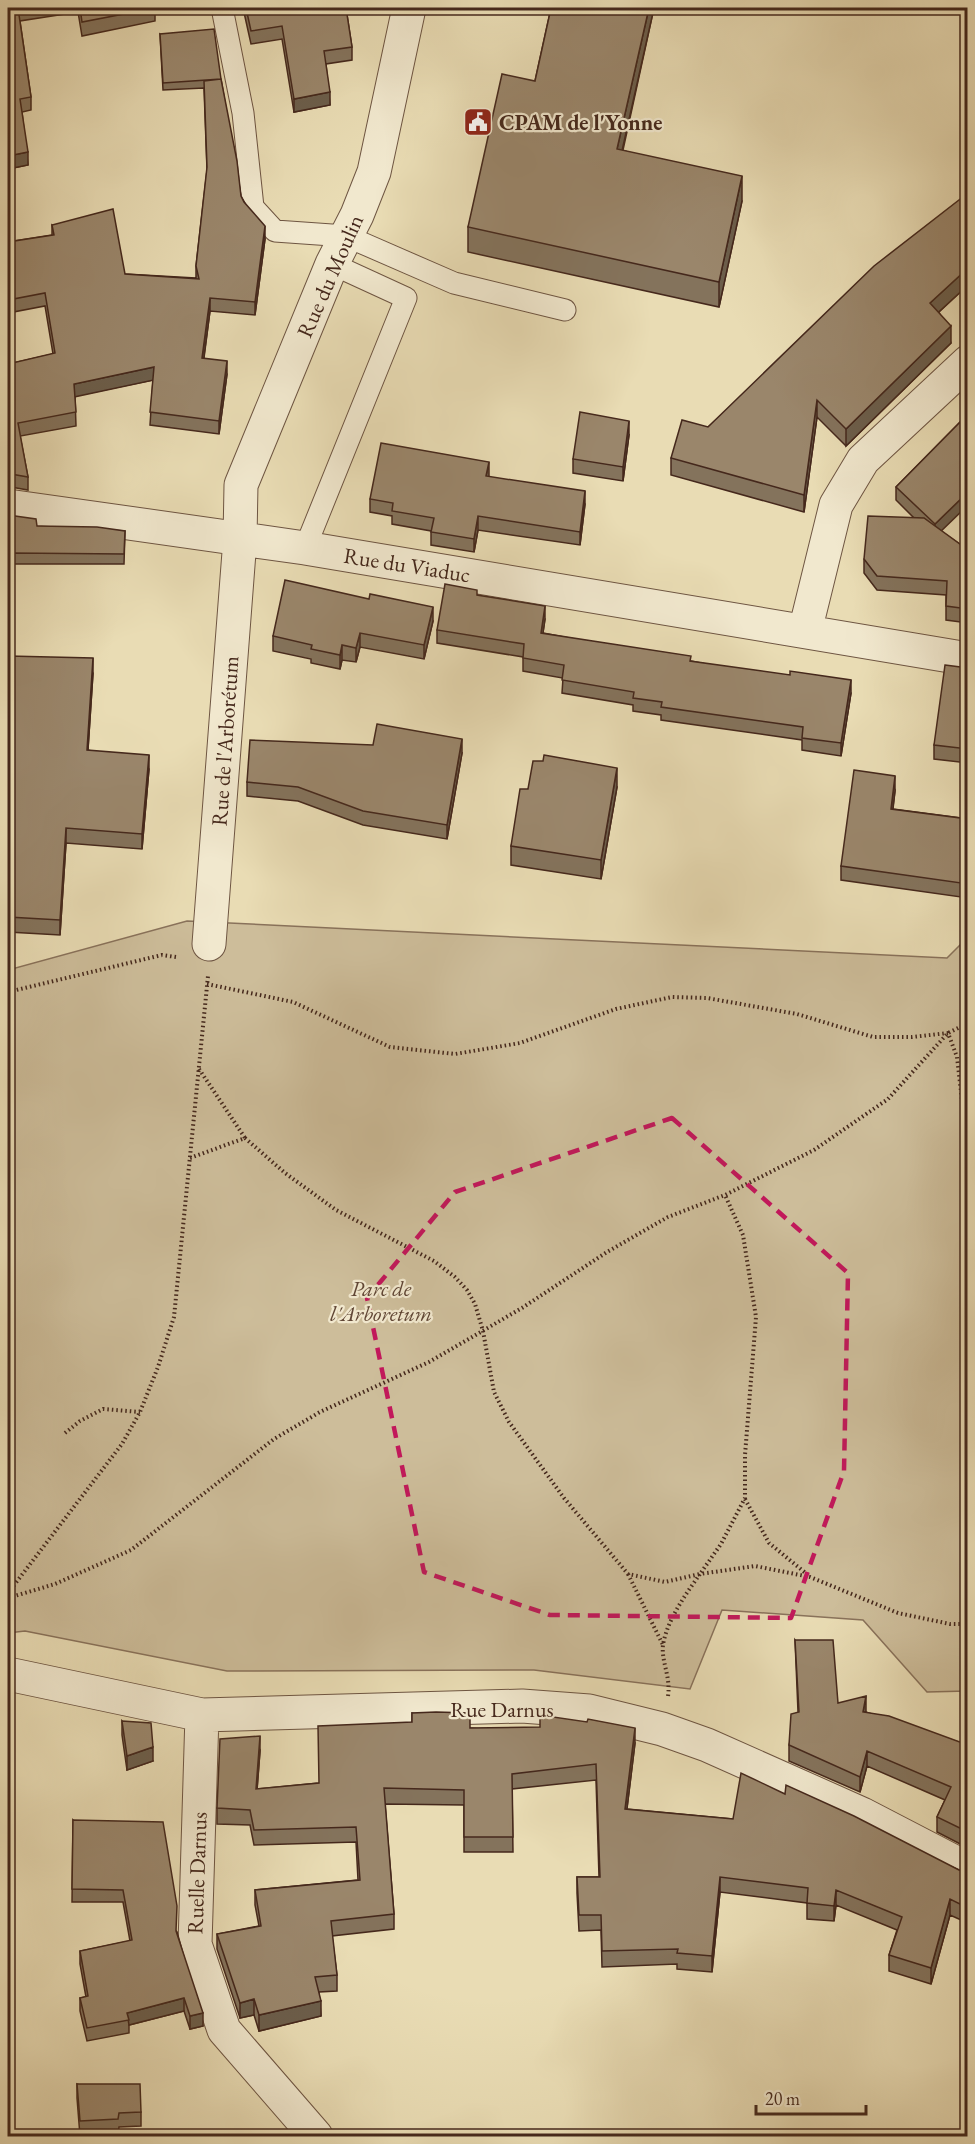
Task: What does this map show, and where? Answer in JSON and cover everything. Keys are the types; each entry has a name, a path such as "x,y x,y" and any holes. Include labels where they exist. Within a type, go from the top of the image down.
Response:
{"street":[{"name":"Rue du Moulin","path":"240,539 241,485 374,172 409,8"},
{"path":"805,631 836,505 863,460 968,362"},
{"name":"Rue du Viaduc","path":"8,506 305,548 968,659"},
{"name":"Rue de l'Arborétum","path":"210,952 240,539"},
{"name":"Rue Darnus","path":"8,1674 202,1715 522,1706 589,1711 662,1729 707,1745 862,1814 968,1869"},
{"name":"Ruelle Darnus","path":"202,1715 195,1944 224,2030 315,2136"}],"lane":[{"path":"222,8 243,113 253,207 275,231 454,283 565,310"},
{"path":"305,548 406,298 339,250"}],"path":[{"path":"8,992 162,955 210,952 174,1317 141,1412 122,1444 8,1595"},
{"path":"207,984 293,1002 390,1047 455,1054 520,1043 616,1009 672,997 707,998 797,1014 873,1037 912,1037 948,1033 968,1023"},
{"path":"948,1033 957,1057 968,1152"},
{"path":"8,1595 55,1584 130,1550 274,1439 320,1412 429,1362 522,1308 607,1252 668,1217 725,1195 814,1150 888,1099 948,1033"},
{"path":"199,1069 245,1138 285,1173 336,1210 434,1261 456,1277 467,1290 475,1304 483,1331 494,1392 509,1422 564,1498 628,1574 663,1646 670,1685 662,1729"},
{"path":"189,1158 245,1138"},
{"path":"663,1646 676,1610 721,1544 745,1498 745,1455 756,1317 743,1235 725,1195"},
{"path":"65,1433 80,1421 103,1409 141,1412"},
{"path":"745,1498 770,1543 810,1577"},
{"path":"628,1574 665,1582 755,1566 810,1577 898,1613 950,1624 968,1624"}],"highlighted area":[{"path":"672,1118 848,1273 844,1471 791,1618 550,1615 424,1572 367,1298 455,1192"}],"green space":[{"name":"Parc de l'Arboretum","path":"187,921 947,958 967,938 967,1691 927,1692 863,1620 722,1610 690,1689 534,1670 227,1671 25,1631 8,1633 8,970"}],"building":[{"path":"8,8 18,8 31,97 20,99 28,152 8,156"},
{"path":"80,8 155,8 82,22"},
{"path":"246,8 346,8 352,47 324,51 330,92 294,99 282,26 251,31"},
{"path":"551,8 649,8 617,149 742,176 719,282 468,227 502,74 535,81"},
{"path":"214,29 221,79 163,83 160,34"},
{"path":"221,79 237,161 241,196 265,226 255,302 210,298 202,358 227,361 219,421 150,412 154,367 74,384 76,412 18,423 28,477 8,475 8,364 55,353 45,293 8,300 8,242 54,235 52,225 113,209 125,274 199,279 196,266 207,167 204,81"},
{"path":"968,193 968,268 930,303 951,326 846,429 817,400 804,495 671,458 682,420 708,427 874,266"},
{"path":"580,412 629,421 623,467 573,459"},
{"path":"968,414 968,492 935,524 896,487"},
{"path":"381,443 489,462 486,476 585,491 580,532 478,516 474,539 431,532 434,518 392,511 393,503 370,499"},
{"path":"8,515 36,519 37,526 97,527 125,531 124,554 12,553 12,557 8,556"},
{"path":"868,516 924,518 968,550 968,609 946,606 947,581 877,576 864,559"},
{"path":"285,580 369,599 370,594 433,607 424,645 360,633 356,648 342,645 340,655 311,649 312,645 273,636"},
{"path":"445,584 477,590 477,595 545,606 541,633 691,656 690,661 790,675 790,671 851,680 841,743 802,738 803,727 661,707 662,702 633,698 634,692 562,680 564,665 523,658 524,644 437,630"},
{"path":"8,656 93,658 87,750 149,755 142,834 66,828 60,920 8,917"},
{"path":"945,665 968,668 968,749 934,745"},
{"path":"377,724 462,739 447,825 363,811 298,787 247,782 250,740 373,745"},
{"path":"544,755 617,768 601,860 511,846 520,789 528,789 533,761 543,761"},
{"path":"854,770 895,776 891,809 968,819 968,884 841,866"},
{"path":"795,1640 833,1640 838,1703 866,1696 863,1712 889,1716 968,1745 968,1832 937,1817 951,1787 867,1751 860,1777 789,1745 791,1714 799,1712"},
{"path":"412,1713 470,1713 470,1728 540,1727 540,1715 587,1722 588,1719 635,1728 625,1809 733,1819 741,1773 785,1794 786,1785 854,1816 959,1870 968,1872 968,1908 950,1899 931,1968 889,1955 902,1917 836,1890 834,1906 807,1903 808,1888 720,1877 712,1956 677,1953 678,1949 602,1951 601,1915 579,1915 577,1877 600,1877 596,1764 512,1774 513,1837 464,1837 464,1790 384,1788 394,1914 331,1921 337,1975 315,1977 321,2001 259,2015 254,1999 240,2003 217,1934 261,1926 255,1890 360,1880 356,1827 254,1830 250,1810 217,1808 220,1739 260,1736 256,1789 319,1783 318,1726 412,1722"},
{"path":"122,1721 151,1723 153,1747 127,1756"},
{"path":"73,1820 163,1822 177,1906 176,1931 203,2013 190,2016 184,1998 127,2013 129,2020 87,2028 80,1998 88,1996 80,1951 132,1940 123,1890 72,1889"},
{"path":"8,1887 11,1887 11,1932 8,1932"},
{"path":"77,2084 140,2084 141,2112 119,2113 118,2119 80,2121"}],"place":[{"name":"CPAM de l'Yonne","path":"478,122"}]}
